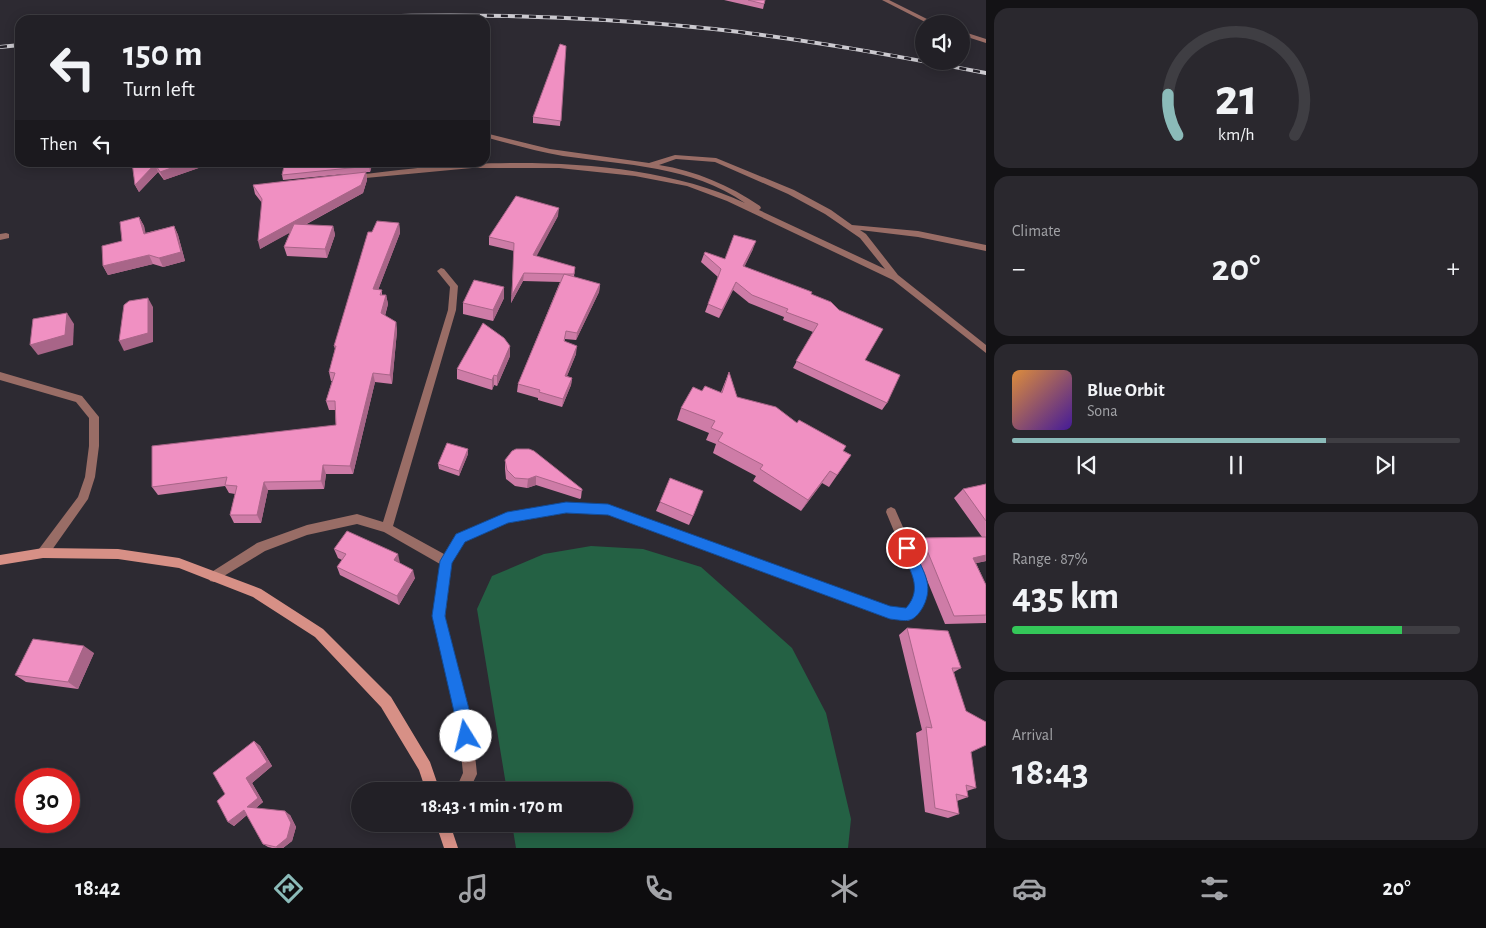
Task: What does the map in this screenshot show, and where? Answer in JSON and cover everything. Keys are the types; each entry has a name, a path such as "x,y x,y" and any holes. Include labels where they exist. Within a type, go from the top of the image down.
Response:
{"street":[{"path":"885,0 916,15"},
{"path":"970,36 986,41"},
{"path":"490,136 561,153 702,176 718,182 747,199 767,216"},
{"path":"650,166 675,157 716,160 791,192 852,227 863,236 896,278"},
{"path":"490,166 559,166 635,174 689,184 730,199 896,278 986,350"},
{"path":"343,178 461,167"},
{"path":"852,227 918,234 986,248"},
{"path":"387,528 452,310 454,286 441,271"},
{"path":"0,376 79,400 94,417 94,446 90,477 83,499 43,553"},
{"path":"466,782 470,774 464,717 438,616 446,561 460,538 507,518 566,508 608,510 890,613 908,615 913,611 922,594 922,584 892,512"},
{"path":"214,577 261,546 307,530 357,520 387,528 446,561"},
{"path":"0,560 43,553 118,554 179,564 257,593 319,633 386,702 425,767 430,782"},
{"path":"447,832 451,848"}],"green space":[{"path":"591,546 643,549 701,567 792,648 826,713 851,819 848,848 516,848 513,832 633,832 633,782 506,782 477,609 492,576 544,554"}],"building":[{"path":"748,0 765,0 764,4"},
{"path":"560,44 566,46 561,121 533,117"},
{"path":"133,167 152,167 135,185"},
{"path":"157,167 174,167 160,172"},
{"path":"284,167 359,167 282,175"},
{"path":"366,172 361,185 258,241 262,199 253,185"},
{"path":"516,196 559,208 533,255 575,267 574,274 524,273 512,295 514,243 489,237"},
{"path":"139,217 144,234 174,226 181,252 159,258 149,255 103,266 102,246 122,241 120,222"},
{"path":"377,221 399,223 373,289 382,290 380,295 386,295 381,313 396,322 390,375 373,373 350,466 323,465 321,481 264,482 257,515 230,515 237,486 225,485 227,477 152,487 152,446 336,425 335,401 326,401 335,373 329,372 336,346 334,346 368,232 372,232"},
{"path":"294,224 333,226 325,249 284,247"},
{"path":"734,235 756,241 743,266 812,292 811,294 831,302 839,310 883,329 865,360 900,375 887,403 796,361 818,324 786,312 788,309 752,295 736,282 722,310 708,304 721,269 704,254 705,252 725,259"},
{"path":"564,274 600,284 577,333 566,331 564,341 577,346 565,376 572,378 563,399 518,384"},
{"path":"474,280 504,287 493,310 463,303"},
{"path":"148,298 148,333 119,341 124,305 129,301"},
{"path":"67,313 65,335 30,345 33,319"},
{"path":"483,323 504,338 510,346 497,376 494,375 492,380 457,369"},
{"path":"729,372 737,397 776,407 797,423 799,420 846,446 843,451 851,455 837,475 830,471 808,500 760,469 763,465 718,441 723,433 711,428 715,421 681,408 693,387 702,391 705,386 722,393"},
{"path":"447,443 468,449 459,471 438,464"},
{"path":"516,449 534,451 582,489 582,491 536,476 528,479 515,478 507,470 505,460"},
{"path":"670,478 703,491 693,516 660,502"},
{"path":"986,484 986,521 963,489"},
{"path":"347,531 398,554 394,560 413,570 397,596 337,567 346,554 334,549"},
{"path":"986,537 986,555 973,558 986,585 986,615 954,616 922,538"},
{"path":"907,628 948,631 961,668 952,668 966,711 986,722 986,745 971,752 976,788 966,785 968,797 956,794 959,814 935,808 926,727 932,728"},
{"path":"33,639 84,646 68,682 15,675"},
{"path":"254,741 267,762 246,778 258,798 247,807 285,811 291,823 287,838 276,847 263,844 244,810 228,822 217,801 225,794 213,773"}],"railway":[{"path":"490,16 608,20 714,29 816,43 986,73"},
{"path":"0,47 15,46"}],"route":[{"path":"466,736 464,717 438,616 446,561 460,538 507,518 566,508 608,510 868,603 890,613 908,615 913,611 922,594 922,584 907,548"}]}
